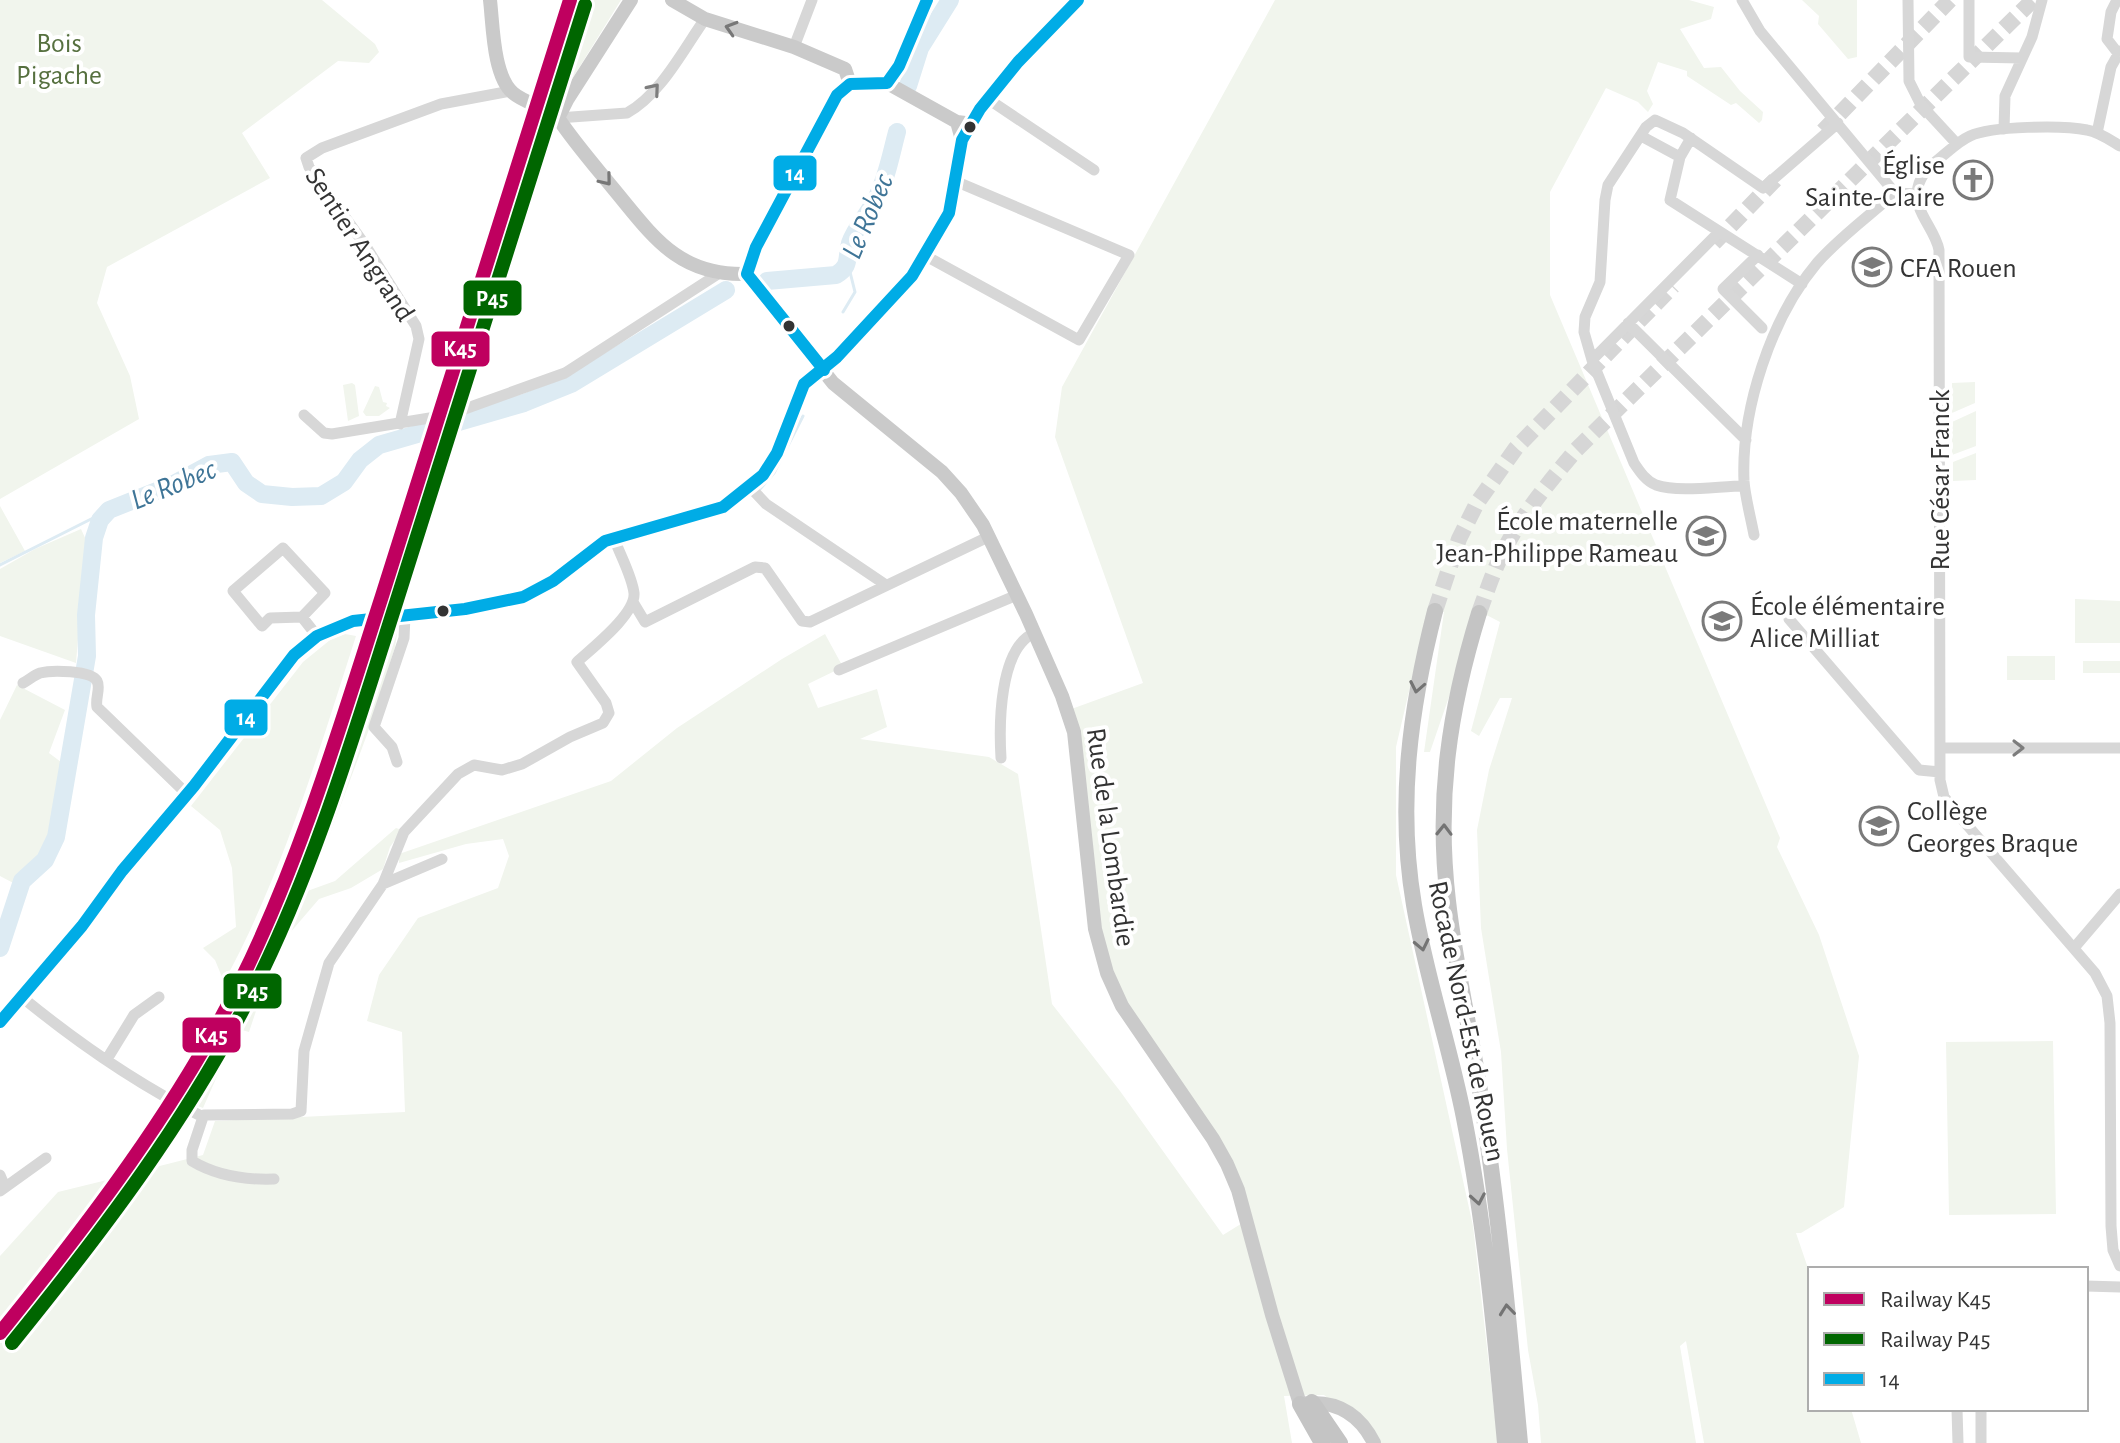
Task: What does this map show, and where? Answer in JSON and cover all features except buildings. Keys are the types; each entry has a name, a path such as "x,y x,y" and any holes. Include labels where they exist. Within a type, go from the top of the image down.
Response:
{"highway":[{"name":"Rocade Nord-Est de Rouen","path":"1435,611 1411,725 1406,770 1407,848 1422,946 1463,1116 1481,1218 1505,1443"},
{"name":"Rocade Nord-Est de Rouen","path":"1479,613 1451,718 1444,851 1454,945 1493,1180 1520,1443"},
{"path":"1306,1403 1322,1443"},
{"path":"1306,1403 1340,1443"}],"main road":[{"path":"490,0 498,62 501,75 511,91 558,118 657,240 686,262 718,274 747,274"},
{"path":"558,118 631,0"},
{"path":"672,0 705,19 794,47 845,69 850,84 887,83 957,122 973,124"},
{"path":"824,370 912,276 949,213 962,140 957,122"},
{"name":"Rue de la Lombardie","path":"747,274 844,393 953,483 969,502 1017,595 1074,732 1095,929 1103,963 1122,1006 1227,1164 1285,1354 1306,1403"},
{"path":"1306,1403 1353,1415 1364,1425 1374,1443"}],"street":[{"path":"794,47 812,0"},
{"path":"887,83 899,66 927,0"},
{"path":"962,140 988,99 1018,62 1078,0"},
{"path":"1742,0 1760,31 1895,193"},
{"path":"1908,0 1908,71 1913,91 1921,105 1957,144"},
{"path":"1969,0 1969,57 2022,58"},
{"path":"2004,129 2005,96 2037,24 2042,0"},
{"path":"2097,133 2119,52 2107,39 2111,12 2118,3"},
{"path":"558,118 627,113 635,109 652,94 705,19"},
{"path":"747,274 756,247 837,95 850,84"},
{"name":"Sentier Angrand","path":"400,424 419,339 416,326 365,245 309,167 306,158 322,148 441,104 511,91"},
{"path":"988,99 1094,170"},
{"path":"1744,486 1670,488 1654,485 1634,463 1592,360 1584,332 1585,317 1600,282 1608,185 1648,124 1655,120 1691,138 1763,188 1838,123"},
{"path":"1754,535 1744,486 1746,440 1752,406 1770,343 1802,284 1831,249 1895,193 1917,194 1925,172 1957,144 1981,132 2078,129 2097,133 2120,146"},
{"path":"1641,136 1680,157"},
{"path":"1691,138 1680,157 1670,200 1802,284"},
{"path":"924,255 1079,340 1129,255 955,181"},
{"name":"Rue César Franck","path":"1917,194 1920,211 1936,237 1939,250 1941,790 1948,803 2102,984 2110,1010 2111,1226 2113,1250 2120,1266"},
{"path":"1592,360 1719,232"},
{"path":"1758,255 1723,289 1762,328"},
{"path":"304,415 324,433 332,434 448,415 565,373 718,274"},
{"path":"1628,323 1746,440"},
{"path":"0,1022 82,926 294,655 317,636 353,621 492,605 523,597 553,581 605,541 723,507 763,475 777,453 804,384 824,370"},
{"path":"750,487 766,504 886,585"},
{"path":"633,602 645,622 755,567 765,568 802,621 810,622 988,537"},
{"path":"274,1179 247,1180 203,1168 192,1161 192,1150 204,1115 292,1114 301,1111 304,1051 329,963 383,884 404,832 458,774 474,765 502,770 522,764 570,737 603,723 609,713 606,703 577,662 621,620 633,602 634,591 614,538"},
{"path":"283,548 325,593 302,617 270,618 262,626 233,591 283,548"},
{"path":"839,670 1017,595"},
{"path":"397,762 392,747 374,727 404,638 405,616"},
{"path":"302,617 317,636"},
{"path":"1789,619 1919,770 1940,772"},
{"path":"1001,758 999,733 1009,667 1020,642 1034,633"},
{"path":"23,683 39,674 54,671 83,673 98,683 97,707 187,794"},
{"path":"1940,748 2120,748"},
{"path":"383,884 442,859"},
{"path":"2074,948 2120,894"},
{"path":"107,1059 134,1015 159,997"},
{"path":"23,998 172,1102 203,1117"},
{"path":"2,1184 46,1158"},
{"path":"2088,1286 2120,1287"},
{"path":"1957,1411 1958,1443"},
{"path":"1981,1411 1981,1443"}],"green space":[{"name":"Bois Pigache","path":"0,0 322,0 375,44 379,52 369,63 338,61 242,133 270,178 107,267 97,303 130,376 139,419 0,499"},
{"path":"576,0 621,0 559,100 551,103 543,101 555,70 569,72 577,55 561,50"},
{"path":"1275,0 1689,0 1714,7 1711,19 1680,29 1704,68 1721,67 1740,91 1763,112 1762,120 1759,123 1736,103 1731,105 1687,76 1687,71 1658,62 1647,91 1653,104 1648,112 1638,102 1606,88 1550,192 1550,295 1780,838 1777,847 1819,935 1859,1056 1844,1207 1796,1233 1808,1268 1808,1411 1852,1411 1861,1443 1704,1443 1686,1341 1680,1346 1696,1443 1541,1443 1507,1149 1501,1052 1481,928 1477,830 1489,770 1512,698 1500,698 1479,736 1471,731 1500,622 1473,608 1452,688 1430,752 1424,752 1444,612 1428,610 1396,747 1396,875 1473,1226 1498,1443 1377,1443 1324,1395 1284,1396 1292,1443 0,1443 0,1256 58,1192 107,1180 121,1189 132,1173 203,1155 215,1121 405,1112 402,1032 367,1021 379,975 418,918 498,888 509,856 503,839 466,844 399,863 399,854 611,781 677,728 825,634 843,667 808,684 818,708 877,689 887,727 860,739 989,757 1018,774 1052,1004 1120,1091 1223,1235 1244,1222 1220,1156 1109,988 1066,711 1143,683 1055,437 1062,387"},
{"path":"1802,0 1857,0 1857,57 1848,59 1818,24 1819,16"},
{"path":"1975,382 1975,403 1952,413 1952,383"},
{"path":"343,385 355,385 359,416 348,421"},
{"path":"375,386 379,387 383,402 390,408 379,416 366,416 363,412"},
{"path":"1976,411 1976,446 1952,455 1952,422"},
{"path":"1976,453 1976,480 1953,481 1953,462"},
{"path":"0,506 25,551 0,563"},
{"path":"81,529 86,540 76,663 0,636 0,569 35,549"},
{"path":"2075,599 2120,601 2120,643 2075,643"},
{"path":"379,626 398,627 395,647 368,732 330,834 299,894 335,881 396,828 402,830 390,847 383,869 351,888 319,899 277,948 249,1032 238,1029 203,1108 183,1100 254,965 291,881"},
{"path":"345,634 356,636 298,812 264,899 224,982 215,960 203,948 236,927 232,868 220,830 191,806 303,662 330,640"},
{"path":"2007,656 2055,656 2055,680 2007,680"},
{"path":"2083,661 2120,661 2120,673 2083,673"},
{"path":"17,685 65,710 49,753 65,765 52,846 19,886 0,876 0,720"},
{"path":"2053,1041 2056,1214 1949,1215 1946,1042"}],"waterway":[{"name":"Le Robec","path":"908,86 920,48 950,0"},
{"name":"Le Robec","path":"767,281 836,275 844,268 852,237 883,183 897,132"},
{"path":"843,312 855,292 848,264"},
{"name":"Le Robec","path":"0,948 22,881 45,860 56,837 87,656 86,615 94,538 100,520 109,510 174,484 209,465 232,462 246,483 262,494 321,496 344,482 360,460 379,445 524,403 571,384 726,290"},
{"path":"760,489 774,473 803,416"},
{"path":"0,565 109,510"}],"tunnel":[{"path":"1823,131 1950,0"},
{"path":"1479,613 1497,564 1512,535 1576,450 2033,0"},
{"path":"1714,243 1776,179"},
{"path":"1435,611 1459,539 1477,503 1516,448 1673,286"}],"rail line":[{"name":"K45","path":"0,1333 66,1250 159,1120 215,1029 262,935 301,840 335,743 570,0"},
{"name":"P45","path":"12,1343 111,1216 201,1084 253,990 296,896 365,701 585,5"}],"transit line":[{"name":"14","path":"824,370 747,274 756,247 837,95 850,84 887,83 899,66 927,0"},
{"name":"14","path":"0,1022 82,926 294,655 317,636 353,621 465,609 523,597 553,581 605,541 723,507 763,475 777,453 804,384 837,357 912,276 949,213 962,140 980,109 1018,62 1078,0"}],"place":[{"name":"Église Sainte-Claire","path":"1973,180"},
{"name":"CFA Rouen","path":"1872,267"},
{"name":"École maternelle Jean-Philippe Rameau","path":"1706,536"},
{"name":"École élémentaire Alice Milliat","path":"1722,621"},
{"name":"Collège Georges Braque","path":"1879,826"}]}
